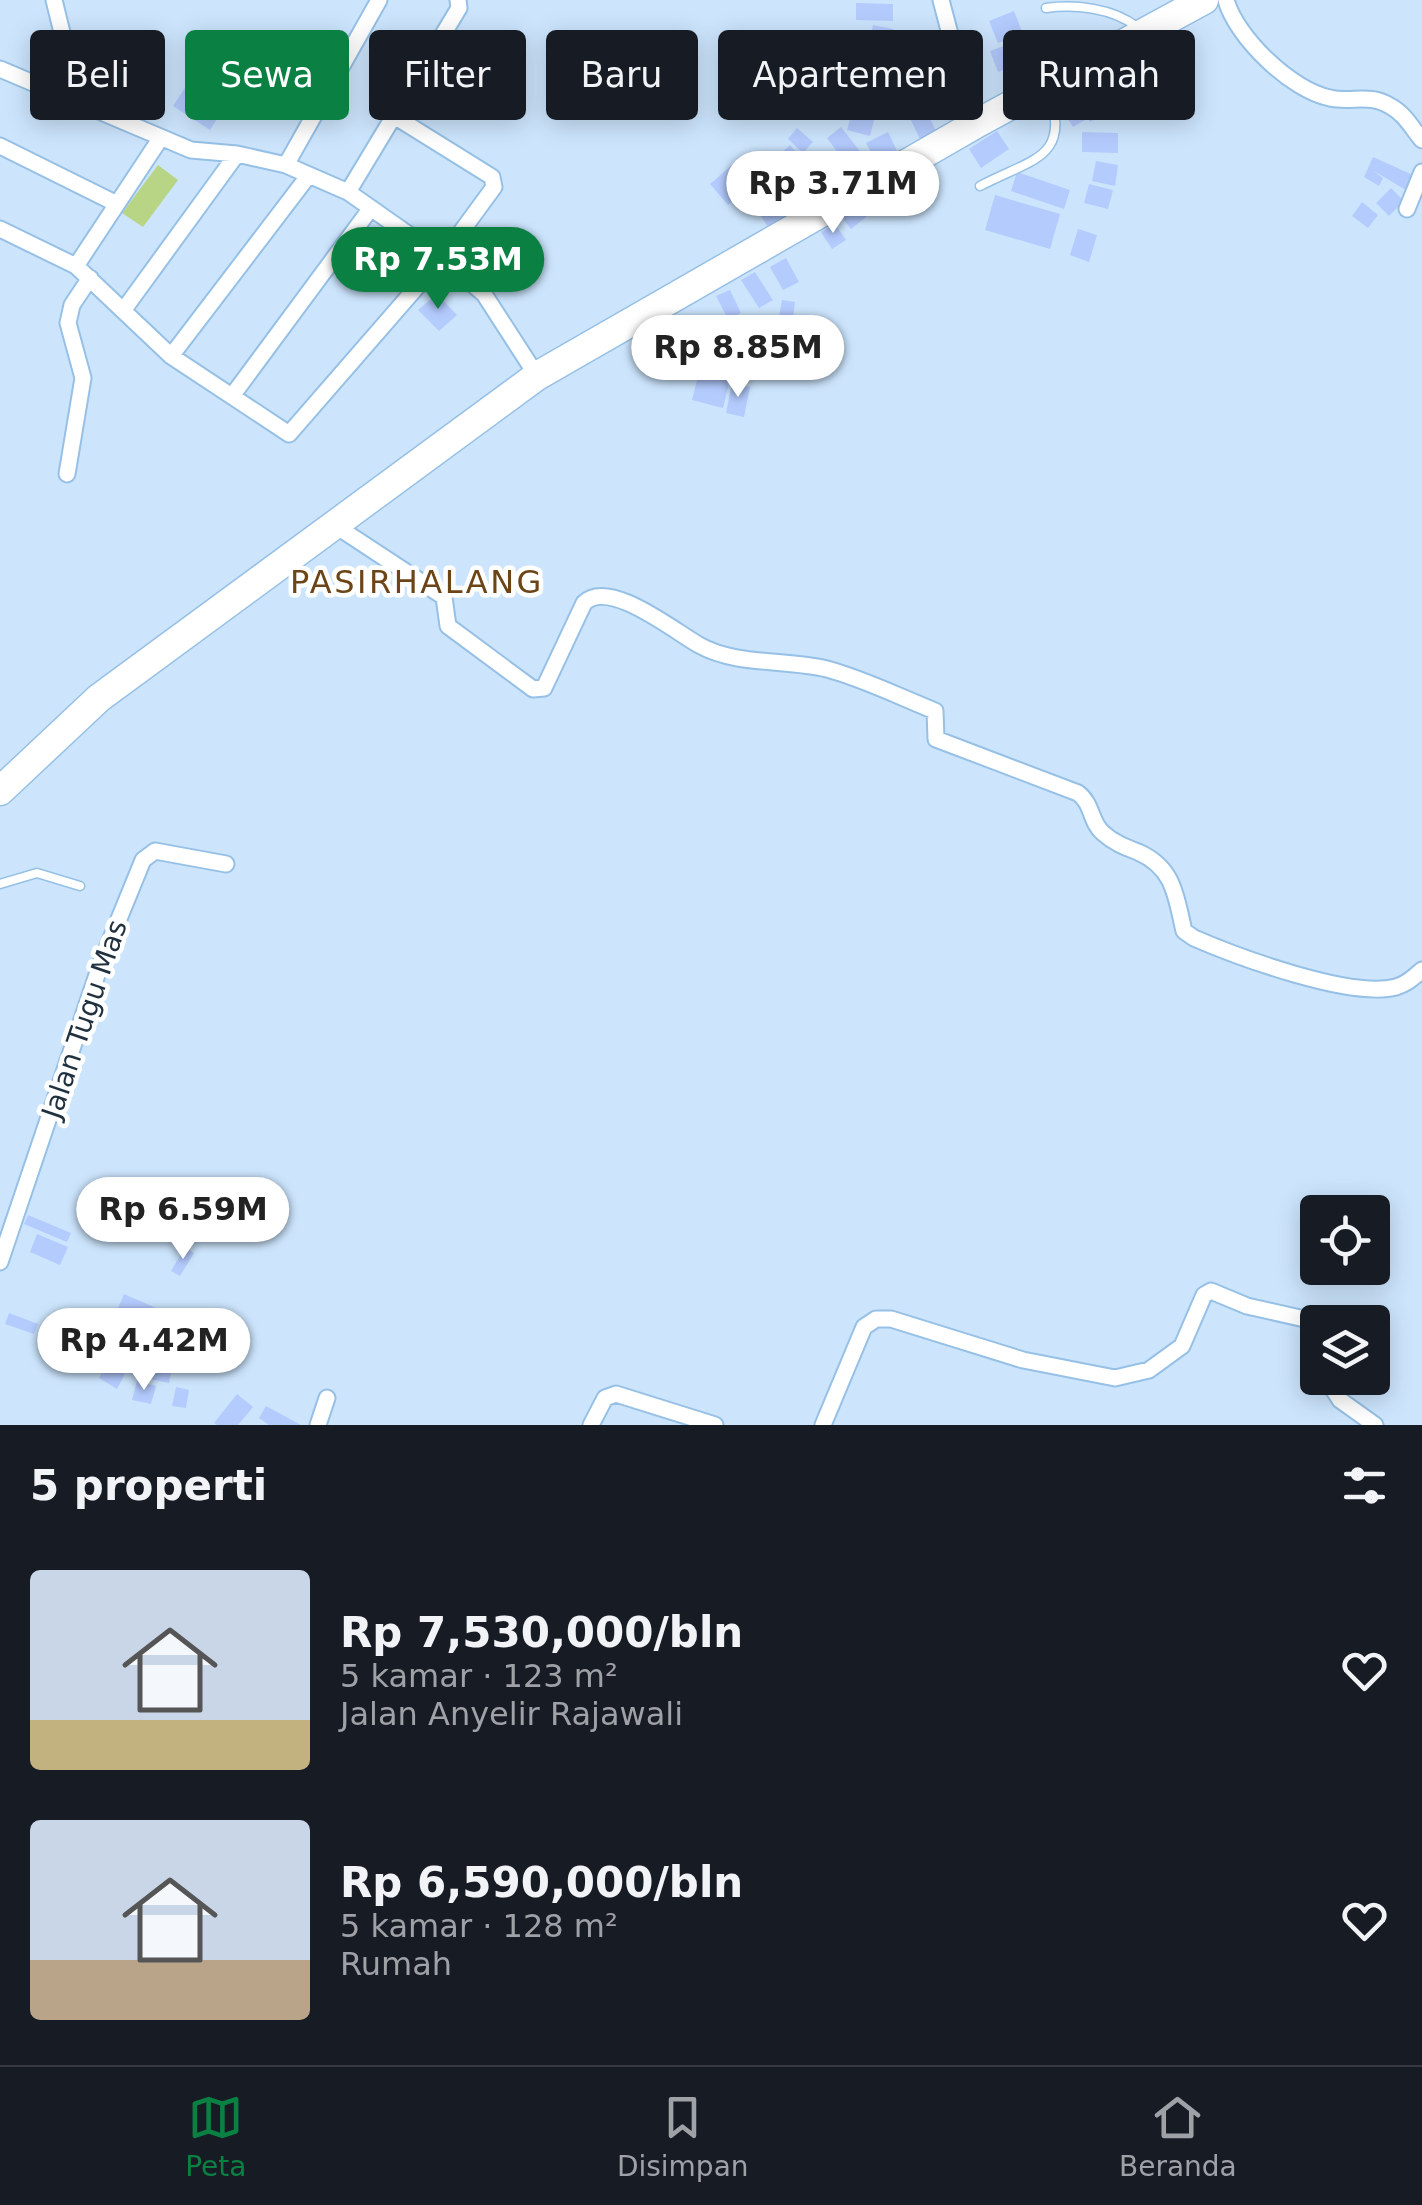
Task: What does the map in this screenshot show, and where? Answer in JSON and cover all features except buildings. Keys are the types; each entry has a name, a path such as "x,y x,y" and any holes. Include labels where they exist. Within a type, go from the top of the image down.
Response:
{"highway":[{"path":"1152,30 1204,0"},
{"path":"0,791 99,698 538,376 1003,110"}],"street":[{"path":"54,0 62,30"},
{"path":"286,165 379,0"},
{"path":"446,30 459,8 458,0"},
{"path":"941,0 974,125"},
{"path":"1226,0 1230,15 1250,42 1280,70 1322,96 1340,100 1363,97 1390,105 1422,140"},
{"path":"0,69 30,81"},
{"path":"119,120 190,150 237,154 286,165 348,192 442,258 490,303 538,376"},
{"path":"348,192 392,120"},
{"path":"0,229 76,266 126,308 171,356 282,432 294,430 442,258 494,188 494,181 400,120"},
{"path":"76,266 160,139"},
{"path":"0,146 115,203"},
{"path":"126,308 237,154"},
{"path":"1407,209 1422,172"},
{"path":"171,356 309,174"},
{"path":"232,396 371,208"},
{"path":"67,474 83,378 69,314 90,278"},
{"path":"333,524 444,596 448,626 533,689 544,688 584,604 595,594 604,594 646,612 720,654 826,669 935,712 936,739 1078,793 1090,805 1099,830 1119,845 1148,858 1172,881 1178,892 1184,931 1194,938 1330,984 1387,988 1411,980 1422,970"},
{"name":"Jalan Tugu Mas","path":"0,1262 100,963 144,860 155,852 226,864"},
{"path":"823,1425 864,1328 876,1319 891,1319 1023,1360 1115,1378 1148,1370 1182,1346 1204,1295 1210,1291 1246,1306 1300,1318"},
{"path":"591,1425 606,1398 616,1394 715,1425"},
{"path":"1337,1395 1375,1425"},
{"path":"318,1425 327,1398"}],"lane":[{"path":"1046,8 1072,5 1120,17 1139,30"},
{"path":"980,186 1043,153 1054,143 1057,120"},
{"path":"0,884 37,873 80,886"}],"green space":[{"path":"158,165 178,180 143,227 122,213"}],"district":[{"name":"PASIRHALANG","path":"417,582"}]}
